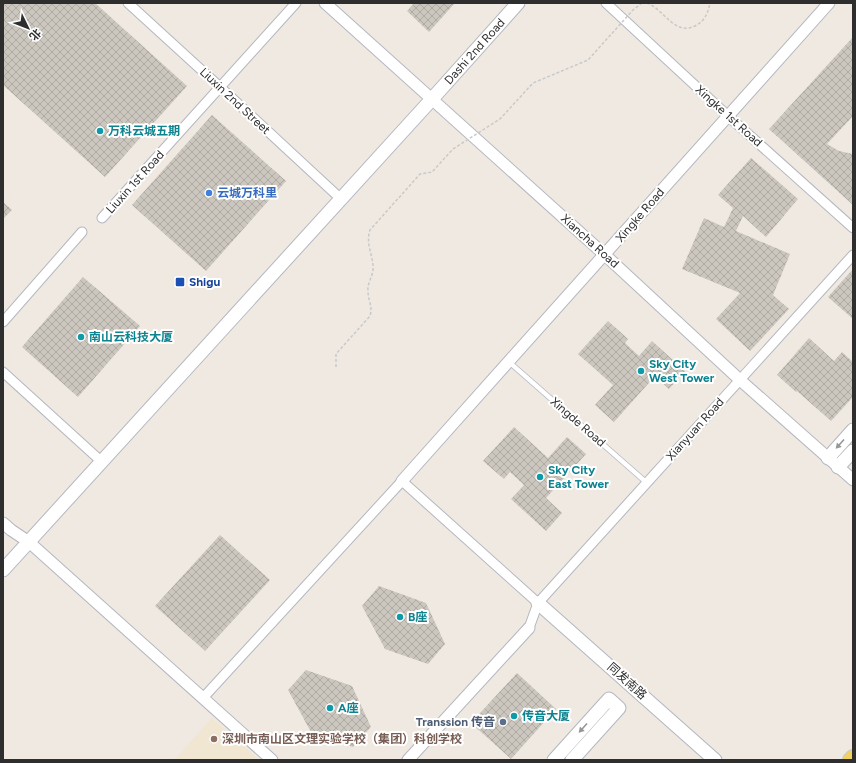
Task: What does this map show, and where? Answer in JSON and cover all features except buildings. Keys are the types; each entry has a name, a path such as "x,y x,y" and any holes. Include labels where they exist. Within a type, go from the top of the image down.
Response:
{"main road":[{"name":"Dashi 2nd Road","path":"29,542 518,3"},
{"path":"828,458 853,430"},
{"path":"838,467 853,451"},
{"path":"3,570 29,542"},
{"name":"同发南路","path":"538,603 715,760"},
{"path":"554,760 609,699 619,708 572,760"},
{"path":"850,760 853,757"}],"street":[{"name":"Liuxin 2nd Street","path":"128,3 341,199"},
{"name":"Liuxin 1st Road","path":"102,218 296,3"},
{"name":"Xiancha Road","path":"325,3 605,255 740,380 853,480"},
{"name":"Xingke 1st Road","path":"606,3 728,116 853,228"},
{"name":"Xingke Road","path":"402,481 829,3"},
{"path":"3,322 82,232"},
{"name":"Xianyuan Road","path":"538,603 853,255"},
{"path":"3,372 102,462"},
{"path":"204,698 402,481 538,603 529,628 408,760"},
{"path":"7,526 29,542 272,760"}],"lane":[{"name":"Xingde Road","path":"509,362 647,483"}],"path":[{"path":"336,367 336,354 370,316 372,309 367,290 373,270 368,243 370,230 420,174 432,172 453,149 500,119 533,83 588,60 633,10 642,3"},
{"path":"647,3 652,5 679,28 690,28 702,22 709,12 710,3"}],"shaded area":[{"name":"深圳市南山区文理实验学校（集团）科创学校","path":"212,718 259,760 174,760"}],"place":[{"name":"万科云城五期","path":"100,131"},
{"name":"云城万科里","path":"209,193"},
{"name":"Shigu","path":"180,282"},
{"name":"南山云科技大厦","path":"81,337"},
{"name":"Sky City West Tower","path":"641,371"},
{"name":"Sky City East Tower","path":"540,477"},
{"name":"B座","path":"400,617"},
{"name":"A座","path":"330,708"},
{"name":"传音大厦","path":"514,716"},
{"name":"Transsion 传音","path":"503,722"},
{"name":"深圳市南山区文理实验学校（集团）科创学校","path":"214,739"}]}
